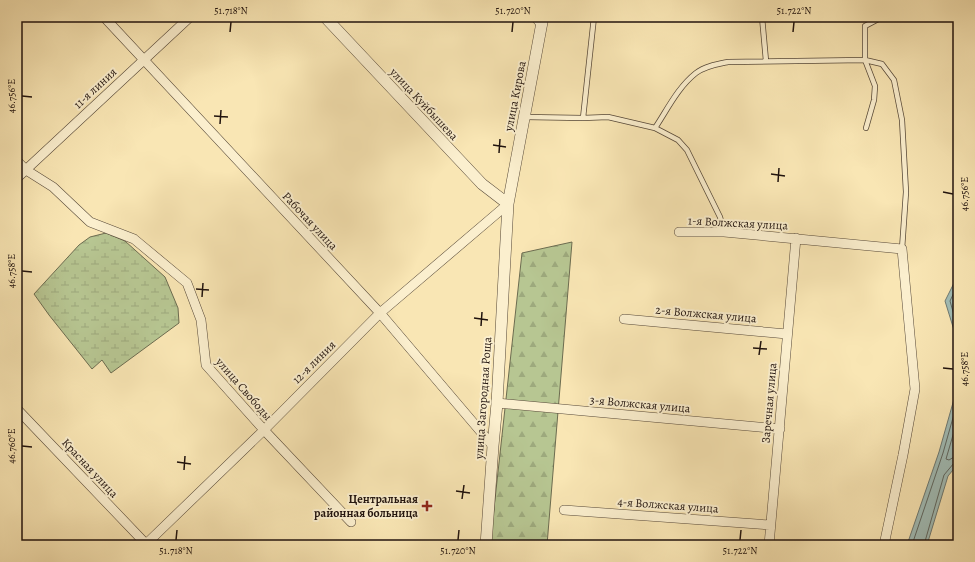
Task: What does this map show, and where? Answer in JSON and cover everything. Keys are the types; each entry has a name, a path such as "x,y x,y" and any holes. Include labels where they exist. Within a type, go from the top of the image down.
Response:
{"street":[{"name":"Рабочая улица","path":"104,17 380,313 493,446"},
{"name":"11-я линия","path":"17,178 190,17"},
{"name":"улица Куйбышева","path":"325,17 482,184 508,204"},
{"name":"улица Кирова","path":"508,204 540,20"},
{"name":"улица Свободы","path":"17,161 26,170 53,188 90,222 134,239 187,283 201,320 206,365 264,430 352,522"},
{"name":"12-я линия","path":"146,545 264,430 380,313 508,204"},
{"name":"улица Загородная Роща","path":"486,545 497,403 508,204"},
{"name":"1-я Волжская улица","path":"679,232 724,232 902,249"},
{"name":"Заречная улица","path":"769,545 796,238"},
{"path":"884,545 915,389 902,249"},
{"name":"2-я Волжская улица","path":"624,319 787,334"},
{"name":"3-я Волжская улица","path":"497,403 780,430"},
{"name":"Красная улица","path":"17,408 146,545"},
{"name":"4-я Волжская улица","path":"564,510 770,525"}],"lane":[{"path":"584,118 594,17"},
{"path":"762,17 766,61"},
{"path":"866,128 874,100 875,86 866,60 864,26 882,17"},
{"path":"655,128 679,92 697,73 713,66 728,62 766,61 866,60 882,64 894,80 901,113 906,192 902,249"},
{"path":"524,117 608,117 655,128 678,140 686,150 720,217 724,232"}],"green space":[{"path":"106,233 125,241 165,277 178,308 179,323 111,373 102,360 92,369 34,294 79,245 90,237"},
{"path":"572,242 547,545 490,545 522,253"}],"water":[{"path":"958,275 958,343 945,301"},
{"path":"958,385 958,464 948,476 927,545 907,545 939,452"}],"place":[{"name":"Центральная районная больница","path":"427,506"}]}
